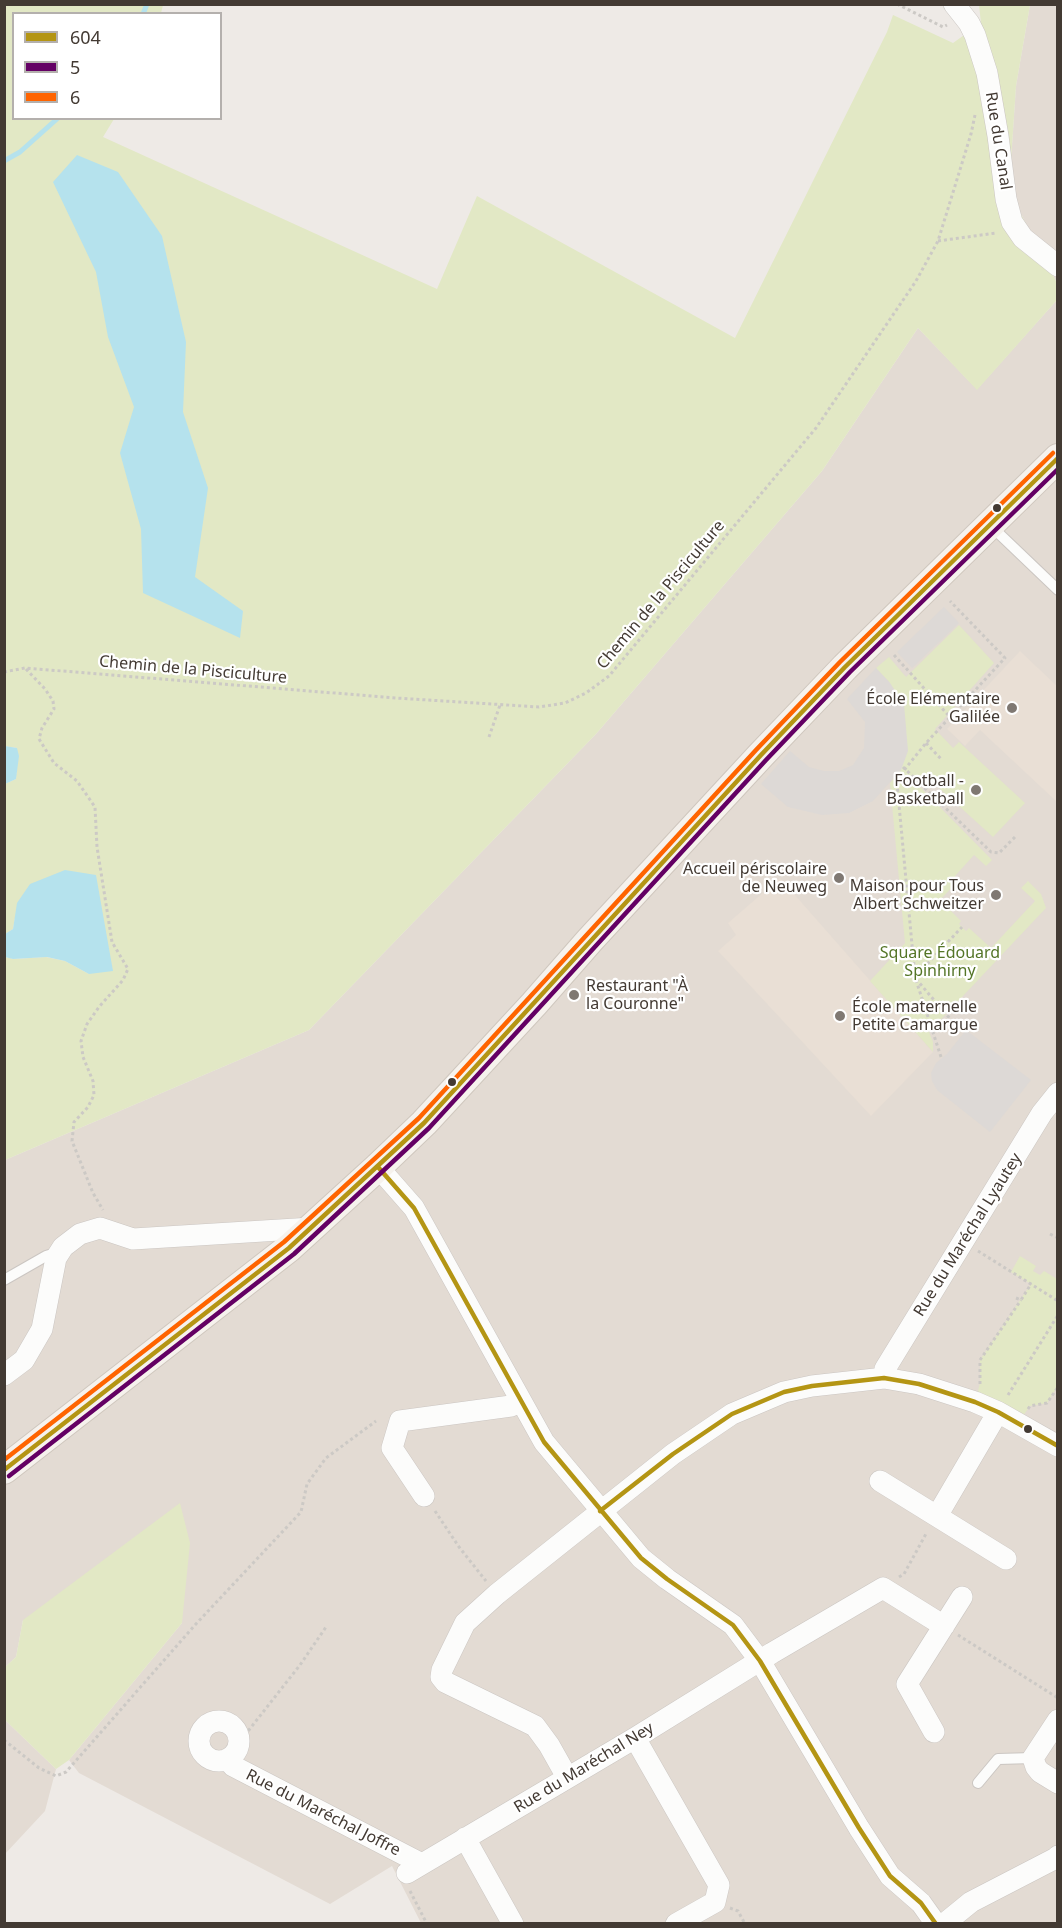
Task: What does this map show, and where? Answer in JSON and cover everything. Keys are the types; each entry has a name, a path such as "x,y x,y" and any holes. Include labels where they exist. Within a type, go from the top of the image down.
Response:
{"main road":[{"path":"4,1470 162,1349 312,1228 424,1123 768,747 868,643 1058,458"}],"street":[{"name":"Rue du Canal","path":"952,14 969,23 975,34 987,74 1006,199 1016,230 1058,266"},
{"name":"Rue du Maréchal Lyautey","path":"884,1378 885,1369 1042,1113 1058,1093"},
{"path":"378,1167 414,1208 544,1442 641,1558 733,1625 760,1661 890,1876 921,1903 936,1923"},
{"path":"4,1375 24,1360 42,1329 59,1252 71,1240 91,1230 100,1228 133,1239 312,1228"},
{"path":"567,1777 535,1726 445,1682 441,1677 442,1670 465,1623 497,1594 674,1454 732,1414 784,1392 813,1386 884,1378 919,1384 975,1402 998,1412 1058,1446"},
{"path":"427,1499 392,1448 400,1421 511,1406 520,1402"},
{"path":"937,1516 998,1412"},
{"path":"880,1481 1006,1559"},
{"path":"884,1588 944,1626"},
{"name":"Rue du Maréchal Ney","path":"414,1868 884,1588"},
{"path":"934,1732 907,1684 962,1597"},
{"path":"1058,1720 1033,1758 1040,1772 1058,1783"},
{"path":"214,1722 227,1722 239,1738 237,1750 227,1759 215,1760 204,1754 199,1742 203,1729 214,1722"},
{"path":"635,1738 719,1885 715,1902 676,1923"},
{"name":"Rue du Maréchal Joffre","path":"227,1759 233,1767 414,1868"},
{"path":"465,1838 513,1923"},
{"path":"944,1923 971,1902 1058,1856"}],"lane":[{"path":"989,524 1058,590"},
{"path":"4,1280 46,1256 59,1252"},
{"path":"978,1783 998,1759 1033,1758"}],"path":[{"path":"897,4 943,27 952,14"},
{"name":"Chemin de la Pisciculture","path":"4,672 25,668 385,698 539,707 565,703 586,693 609,676 816,428 916,282 938,241 975,114"},
{"path":"938,241 1016,230"},
{"path":"941,1057 915,977 897,783 904,768 1005,658 951,601"},
{"path":"894,655 950,717"},
{"path":"25,668 45,688 53,700 54,709 42,728 39,739 54,763 77,781 95,807 97,847 112,942 128,969 123,980 87,1024 81,1041 83,1058 93,1081 94,1095 88,1107 74,1122 72,1141 93,1193 115,1233"},
{"path":"489,737 500,705"},
{"path":"926,743 942,760"},
{"path":"904,768 991,852 999,853 1017,835"},
{"path":"915,977 962,927"},
{"path":"915,977 952,1021"},
{"path":"1050,1233 1058,1238"},
{"path":"963,1242 1058,1301"},
{"path":"975,1402 980,1383 980,1360 1018,1299 1031,1284"},
{"path":"998,1412 1058,1315"},
{"path":"992,1330 998,1333"},
{"path":"1018,1424 1030,1406 1047,1403 1058,1387"},
{"path":"4,1740 39,1768 56,1776 66,1772 195,1625 301,1512 307,1484 326,1458 376,1421"},
{"path":"427,1499 459,1547 497,1594"},
{"path":"884,1588 904,1574 937,1516"},
{"path":"944,1626 1058,1698"},
{"path":"239,1738 252,1727 326,1627"},
{"path":"414,1868 405,1878 406,1885 427,1923"}],"shaded area":[{"path":"1030,5 1057,5 1057,283 1009,191 1016,86"},
{"path":"1057,300 1057,1923 421,1923 392,1866 330,1904 79,1773 69,1760 182,1623 23,1620 16,1657 5,1667 5,1160 309,1030 596,734 822,471 918,328 977,389"},
{"path":"944,607 959,623 912,668 897,652"},
{"name":"École Elémentaire Galilée","path":"1020,651 1057,686 1057,802 980,730 965,746 947,729"},
{"path":"876,668 890,683 904,704 908,751 901,770 873,801 849,813 822,815 788,807 761,784 790,751 809,767 824,771 839,771 853,765 864,748 865,722 847,699"},
{"name":"École maternelle Petite Camargue","path":"780,878 933,1052 871,1116 718,951 736,935 728,923"},
{"path":"966,1030 1031,1080 990,1132 937,1090 932,1081 931,1073 936,1063 947,1054"},
{"path":"5,1720 56,1769 45,1811 5,1854"}],"green space":[{"path":"5,5 163,5 161,12 12,12 12,120 113,120 103,137 437,289 477,196 735,338 887,32 893,15 953,43 981,23 979,5 1030,5 1016,86 1009,191 1057,283 1057,300 977,390 918,328 822,471 596,734 309,1030 5,1160 5,957 14,959 46,957 65,961 89,974 15,918 13,929 5,934 5,784 16,779 17,748 4,746"},
{"name":"Square Édouard Spinhirny","path":"959,625 994,663 935,729 953,748 959,742 1025,803 993,837 927,777 918,785 992,860 986,866 974,855 955,876 959,880 940,900 961,921 959,924 966,931 969,928 991,948 1035,901 1021,888 1028,881 1041,894 1046,908 929,1032 933,1042 933,1052 870,981 905,943 890,783 901,770 890,683 876,668 889,657 906,677"},
{"path":"1020,1256 1036,1266 1033,1271 1040,1275 1044,1271 1057,1279 1057,1387 1047,1403 1030,1406 1018,1423 975,1402 980,1383 980,1360 1031,1284 1011,1272"},
{"path":"180,1503 190,1543 182,1623 69,1760 56,1769 5,1720 5,1667 16,1657 23,1620"}],"water":[{"path":"77,155 118,172 162,236 186,342 183,412 208,488 195,577 243,611 240,638 143,593 141,529 120,453 134,407 108,337 96,272 53,182"},
{"path":"5,746 17,748 19,756 16,779 5,784"},
{"path":"65,870 96,875 113,971 89,974 65,961 47,957 13,959 5,957 5,934 13,929 17,903 30,884"}],"waterway":[{"path":"144,12 147,4"},
{"path":"4,161 20,152 56,120"}],"transit line":[{"name":"6","path":"4,1460 284,1242 419,1118 756,750 840,662 1053,453"},
{"name":"604","path":"4,1470 289,1248 424,1123 761,755 845,667 1058,458"},
{"name":"5","path":"9,1476 294,1254 429,1128 766,760 850,672 1058,469"},
{"name":"604","path":"378,1167 414,1208 544,1442 641,1558 733,1625 760,1661 890,1876 921,1903 936,1924"},
{"name":"604","path":"600,1511 673,1454 732,1414 784,1392 812,1386 884,1378 919,1384 998,1412 1058,1446"}],"place":[{"name":"École Elémentaire Galilée","path":"1012,708"},
{"name":"Football - Basketball","path":"976,790"},
{"name":"Accueil périscolaire de Neuweg","path":"839,878"},
{"name":"Maison pour Tous Albert Schweitzer","path":"996,895"},
{"name":"Restaurant \"À la Couronne\"","path":"574,995"},
{"name":"École maternelle Petite Camargue","path":"840,1016"}]}
